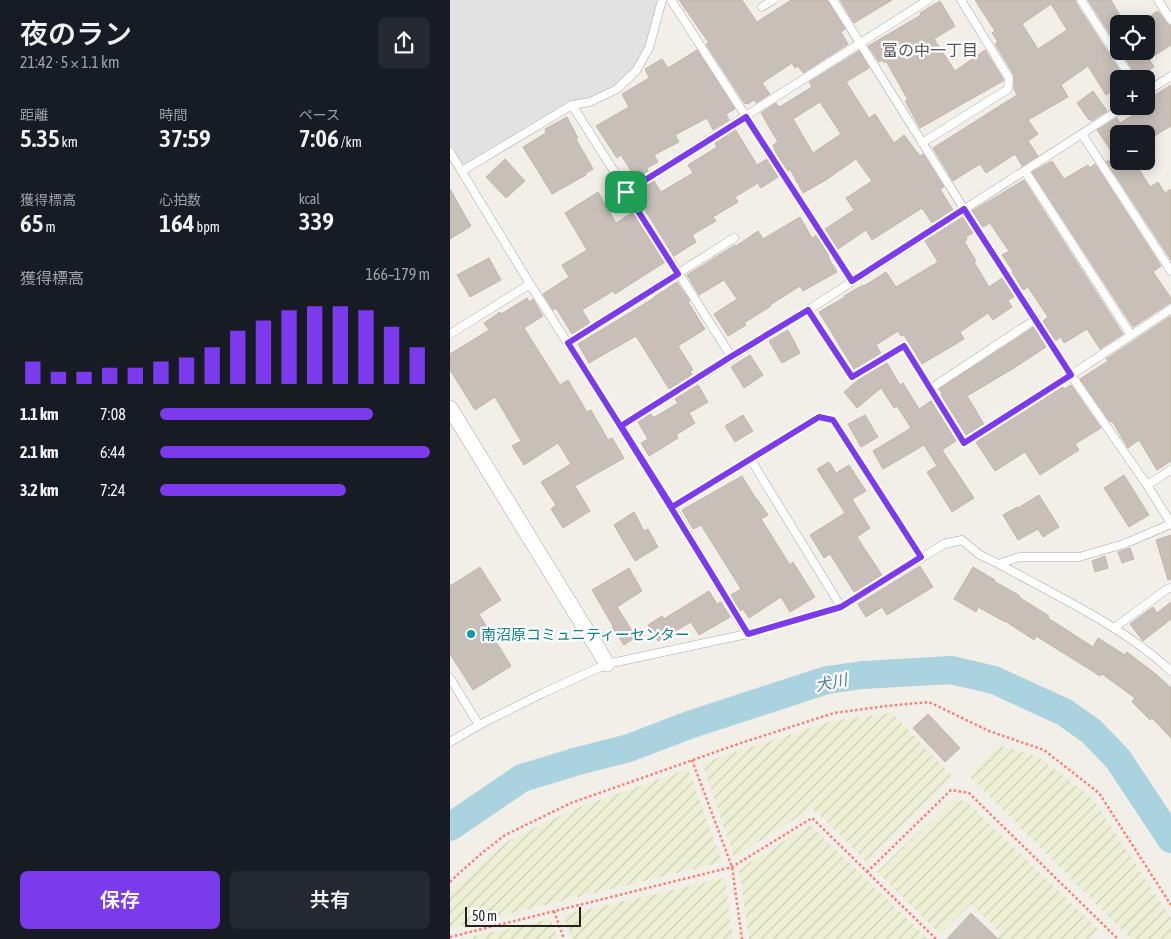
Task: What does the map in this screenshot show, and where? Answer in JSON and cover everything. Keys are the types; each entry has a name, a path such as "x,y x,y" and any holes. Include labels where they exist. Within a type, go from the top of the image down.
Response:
{"street":[{"path":"450,408 607,664"}],"lane":[{"path":"462,171 572,105 590,102 617,89 636,72 649,48 662,0"},
{"path":"671,0 852,281"},
{"path":"762,7 773,0"},
{"path":"833,0 1071,375 1147,485 1171,524 1124,544 1079,558 1020,557 999,564"},
{"path":"626,192 928,0"},
{"path":"922,143 1008,89 1010,78 961,0"},
{"path":"1081,0 1126,70"},
{"path":"1158,0 1171,20"},
{"path":"1155,86 1171,76"},
{"path":"572,105 732,356"},
{"path":"621,426 808,310 1111,115"},
{"path":"1082,134 1171,271"},
{"path":"450,152 530,284 672,507 748,634"},
{"path":"1025,171 1131,335"},
{"path":"568,343 734,238"},
{"path":"450,334 530,284"},
{"path":"808,310 852,377 904,346 964,443 1171,309"},
{"path":"930,389 1036,319"},
{"path":"672,507 819,417 833,420 921,557"},
{"path":"751,460 841,607"},
{"path":"1147,485 1171,470"},
{"path":"450,742 478,724 607,664 748,634 841,607 944,544 962,540 980,555 1114,628 1154,656 1171,671"},
{"path":"1114,628 1171,588"},
{"path":"450,678 478,724"}],"path":[{"path":"450,882 504,835 571,803 741,743 834,713 929,702 988,731 1044,750 1099,793 1171,904"},
{"path":"692,760 732,867 742,939"},
{"path":"867,872 951,790 969,793 1118,939"},
{"path":"450,937 732,867 812,818 936,939"},
{"path":"554,911 564,939"}],"green space":[{"path":"892,713 953,777 867,862 812,808 734,857 702,763 836,720"},
{"path":"998,745 1039,757 1092,798 1171,918 1171,939 1131,939 969,776"},
{"path":"688,769 722,862 450,928 450,892 508,841 574,809"},
{"path":"952,800 966,801 1098,929 1088,939 996,939 1001,933 971,904 940,934 877,872"},
{"path":"810,825 928,939 749,939 739,869"},
{"path":"725,878 733,939 572,939 563,915"},
{"path":"551,919 558,939 462,939"}],"shaded area":[{"path":"450,0 662,0 649,48 636,71 617,89 572,105 462,171 450,152"}],"building":[{"path":"679,0 742,0 757,22 791,0 827,0 845,29 841,32 848,44 803,73 798,66 795,68 792,63 762,83 770,94 756,103 754,100 745,104 706,44 709,43"},
{"path":"840,0 892,0 854,23"},
{"path":"975,0 1075,0 1110,56 1110,60 1113,60 1119,70 1110,70 1110,93 1106,95 1088,66 1061,85 1068,97 1028,120 1038,134 1028,141 1038,156 1022,166 1015,154 986,173 980,164 953,181 933,148 1017,95 1014,89 1014,75 995,44 998,42 992,33 995,31","holes":["1051,4 1067,30 1038,49 1022,24"]},
{"path":"1088,0 1111,0 1120,15 1110,15 1110,34"},
{"path":"940,1 955,26 934,39 955,71 985,50 1003,81 920,128 905,101 908,100 886,61 884,63 882,60 879,62 868,46 921,15 920,13"},
{"path":"1158,11 1171,26 1171,45 1155,55 1155,15 1152,15"},
{"path":"697,50 735,109 726,114 729,120 713,130 707,118 675,135 679,142 654,155 658,162 647,168 648,171 631,182 627,174 631,171 621,155 617,158 596,126 629,107 622,94 649,78 645,69 662,59 668,68"},
{"path":"859,51 869,68 846,82 869,118 875,114 894,143 904,135 920,156 923,154 944,187 940,189 953,210 932,223 922,208 872,240 866,230 838,249 825,229 854,210 846,198 872,181 856,159 803,193 790,169 788,171 776,153 773,145 778,142 761,113 776,103 778,107 781,106 812,87 809,82","holes":["820,102 841,134 813,153 793,119"]},
{"path":"1127,60 1150,60 1154,67 1149,70 1133,70"},
{"path":"1171,85 1171,126 1155,136 1155,125 1110,125 1110,149 1097,130 1117,118 1120,123 1133,115 1155,115 1155,95"},
{"path":"1093,91 1107,111 1091,121 1077,103"},
{"path":"567,117 578,138 576,139 593,169 552,194 523,147 546,133 545,129"},
{"path":"735,129 757,165 767,159 778,177 761,188 758,183 735,197 738,202 713,217 716,221 692,235 696,242 674,256 643,206 645,205 637,192 654,181 661,192 693,173 688,165 717,147 715,143"},
{"path":"505,159 525,181 506,198 486,177"},
{"path":"1052,161 1064,179 1088,165 1090,168 1095,164 1161,266 1153,272 1171,298 1171,303 1133,327 1032,172"},
{"path":"1112,170 1140,170 1150,187 1158,182 1165,193 1171,189 1171,260"},
{"path":"1024,180 1123,334 1100,349 1087,329 1064,343 1061,337 1055,341 1043,321 1048,317 1028,287 1023,290 1002,255 1009,251 990,223 983,227 972,211"},
{"path":"450,189 471,226 450,239"},
{"path":"598,192 616,223 633,212 665,262 615,294 613,291 582,310 590,323 572,334 556,308 553,310 543,294 569,277 562,265 587,250 565,213"},
{"path":"800,217 812,238 816,235 837,272 803,291 800,286 744,323 746,325 728,336 714,314 737,299 724,280 699,295 687,275 758,231 763,239"},
{"path":"963,217 973,233 966,237 967,240 964,241 976,261 974,262 989,287 1002,278 1014,297 1008,300 1012,307 993,320 988,313 960,332 964,339 922,364 904,335 901,336 898,331 876,345 881,353 854,369 819,312 886,272 896,287 938,262 925,241"},
{"path":"489,258 501,280 470,297 457,275"},
{"path":"677,282 705,329 678,346 693,370 690,371 692,375 669,389 636,336 589,363 578,344"},
{"path":"527,298 529,302 533,299 543,316 524,328 560,385 568,380 587,412 591,410 608,440 612,438 624,458 575,486 590,511 563,528 551,509 556,505 541,482 571,464 558,443 524,465 512,446 521,441 495,397 475,410 450,370 450,354 489,330 484,323"},
{"path":"1171,316 1171,461 1157,470 1139,440 1128,448 1112,421 1110,422 1080,379 1108,361 1106,359"},
{"path":"1034,327 1046,347 967,396 984,424 966,435 939,389"},
{"path":"788,330 800,353 782,363 769,341"},
{"path":"750,355 763,375 744,388 731,367"},
{"path":"887,363 900,385 903,383 919,409 931,401 956,441 942,450 974,498 952,512 927,472 937,466 924,445 883,469 873,451 911,428 897,406 894,408 881,388 857,408 844,392 858,380"},
{"path":"698,385 708,402 689,413 695,423 676,435 678,438 649,456 641,443 648,439 638,422 651,414 653,418 678,403 675,399"},
{"path":"1071,385 1101,428 1075,444 1079,450 1040,475 1025,452 995,471 976,442 1063,387 1064,389"},
{"path":"743,415 753,431 735,442 725,426"},
{"path":"865,415 878,437 861,447 848,424"},
{"path":"829,462 836,473 849,465 866,491 852,499 870,528 857,537 882,575 854,592 830,554 824,558 810,535 845,513 817,469"},
{"path":"1124,475 1149,515 1129,527 1104,488"},
{"path":"742,476 768,515 761,519 790,565 793,562 815,597 790,612 781,597 749,618 743,609 740,611 731,595 741,589 701,525 693,529 682,510"},
{"path":"1039,495 1059,527 1043,537 1038,529 1018,540 1003,515"},
{"path":"634,512 644,531 648,529 658,547 635,561 614,525"},
{"path":"1171,535 1171,579 1168,580 1156,540"},
{"path":"1130,548 1134,559 1122,563 1118,552"},
{"path":"1105,556 1108,568 1095,572 1092,561"},
{"path":"920,566 933,587 887,615 882,607 866,617 858,604"},
{"name":"南沼原コミュニティーセンター","path":"480,567 501,600 479,614 511,666 473,690 450,654 450,586"},
{"path":"973,567 1020,596 1049,616 1048,618 1093,647 1098,638 1125,655 1127,652 1157,675 1171,688 1171,738 1152,718 1150,720 1132,702 1135,698 1102,674 1100,676 1036,636 1034,640 1005,621 978,607 976,612 954,599"},
{"path":"629,568 642,591 617,607 636,637 624,645 592,590"},
{"path":"709,591 717,604 721,602 730,617 699,635 691,622 658,641 648,625 662,616 664,619"},
{"path":"1171,602 1171,619 1143,641 1130,624 1153,607 1157,613"},
{"path":"928,714 960,748 945,762 913,728"},
{"path":"971,913 998,939 947,939"}],"waterway":[{"name":"犬川","path":"450,827 522,778 629,748 689,725 827,680 863,675 951,670 994,680 1064,712 1091,731 1118,759 1171,839"}],"place":[{"name":"南沼原コミュニティーセンター","path":"471,634"}],"district":[{"name":"富の中一丁目","path":"930,50"}],"route":[{"path":"626,192 678,274 568,343 672,507 748,634 841,607 921,557 833,420 819,417 672,507 621,426 808,310 852,377 904,346 964,443 1071,375 964,209 852,281 746,117 626,192"}]}
